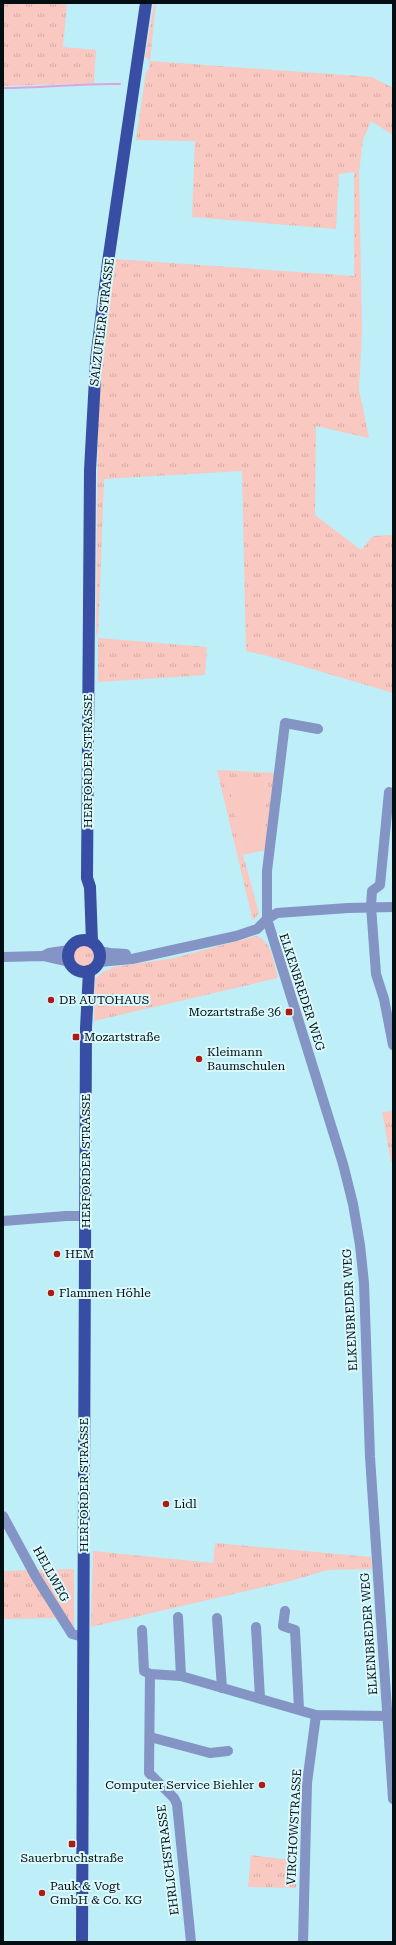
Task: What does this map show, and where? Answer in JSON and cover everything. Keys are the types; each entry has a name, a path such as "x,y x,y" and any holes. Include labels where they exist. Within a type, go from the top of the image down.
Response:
{"main road":[{"name":"SALZUFLER STRASSE","path":"89,644 90,470 96,360 108,262 146,3"},
{"name":"HERFORDER STRASSE","path":"89,644 87,878 90,887 93,949"},
{"path":"72,946 93,949 90,971 72,961 72,946"},
{"name":"HERFORDER STRASSE","path":"72,961 83,997 86,1028"},
{"name":"HERFORDER STRASSE","path":"82,1942 86,1028 90,971"}],"street":[{"name":"ELKENBREDER WEG","path":"318,729 286,723 267,871 266,919 343,1164 353,1204 360,1245 364,1284 370,1457 388,1716 391,1729 393,1799"},
{"path":"389,792 380,885 372,891 371,906 376,974 384,1000 393,1045"},
{"path":"93,949 140,957 174,951 236,936 257,929 266,919 277,913 371,906 393,907"},
{"path":"3,957 43,956 49,953 72,961"},
{"path":"3,1221 66,1216 86,1216"},
{"name":"HELLWEG","path":"3,1516 56,1611 72,1634 83,1637"},
{"path":"285,1611 283,1626 295,1630 299,1709"},
{"path":"178,1617 181,1676"},
{"path":"217,1618 222,1688"},
{"path":"256,1626 260,1698"},
{"path":"142,1630 144,1671 150,1674 181,1676 316,1714 388,1716"},
{"name":"EHRLICHSTRASSE","path":"150,1674 149,1773 174,1798 177,1804 191,1942"},
{"name":"VIRCHOWSTRASSE","path":"303,1942 308,1783 316,1714"},
{"path":"150,1737 210,1753 228,1751"}],"green space":[{"path":"3,3 67,3 63,47 96,50 94,83 3,86"},
{"path":"154,3 156,3 150,61 145,57"},
{"path":"150,61 372,77 393,88 393,135 371,121 363,140 359,172 362,330 359,390 369,438 316,426 315,515 361,550 373,536 393,535 393,693 268,656 246,651 242,471 104,479 98,638 96,633 98,420 104,346 115,259 354,276 354,172 339,174 336,229 192,217 195,141 136,140 146,72 149,69"},
{"path":"98,638 207,647 205,675 98,682"},
{"path":"217,770 276,773 267,850 261,851 268,780 229,780 243,855 259,913 253,921"},
{"path":"268,779 261,851 243,855 229,780"},
{"path":"256,936 266,942 269,947 272,953 278,978 94,1021 95,979 101,973 114,967 174,958"},
{"path":"84,945 92,948 95,956 92,964 84,967 76,964 73,956 76,948"},
{"path":"393,1111 393,1161 391,1162 382,1112"},
{"path":"215,1543 371,1557 372,1569 328,1570 290,1581 91,1627 93,1551 213,1563"},
{"path":"74,1569 74,1630 57,1618 3,1619 3,1571"},
{"path":"251,1855 297,1861 296,1888 248,1887"}],"waterway":[{"path":"3,88 120,84"}],"place":[{"name":"DB AUTOHAUS","path":"51,1000"},
{"name":"Mozartstraße 36","path":"289,1012"},
{"name":"Mozartstraße","path":"76,1037"},
{"name":"Kleimann Baumschulen","path":"199,1059"},
{"name":"HEM","path":"57,1254"},
{"name":"Flammen Höhle","path":"51,1293"},
{"name":"Lidl","path":"166,1504"},
{"name":"Computer Service Biehler","path":"262,1785"},
{"name":"Sauerbruchstraße","path":"72,1844"},
{"name":"Pauk & Vogt GmbH & Co. KG","path":"42,1893"}]}
